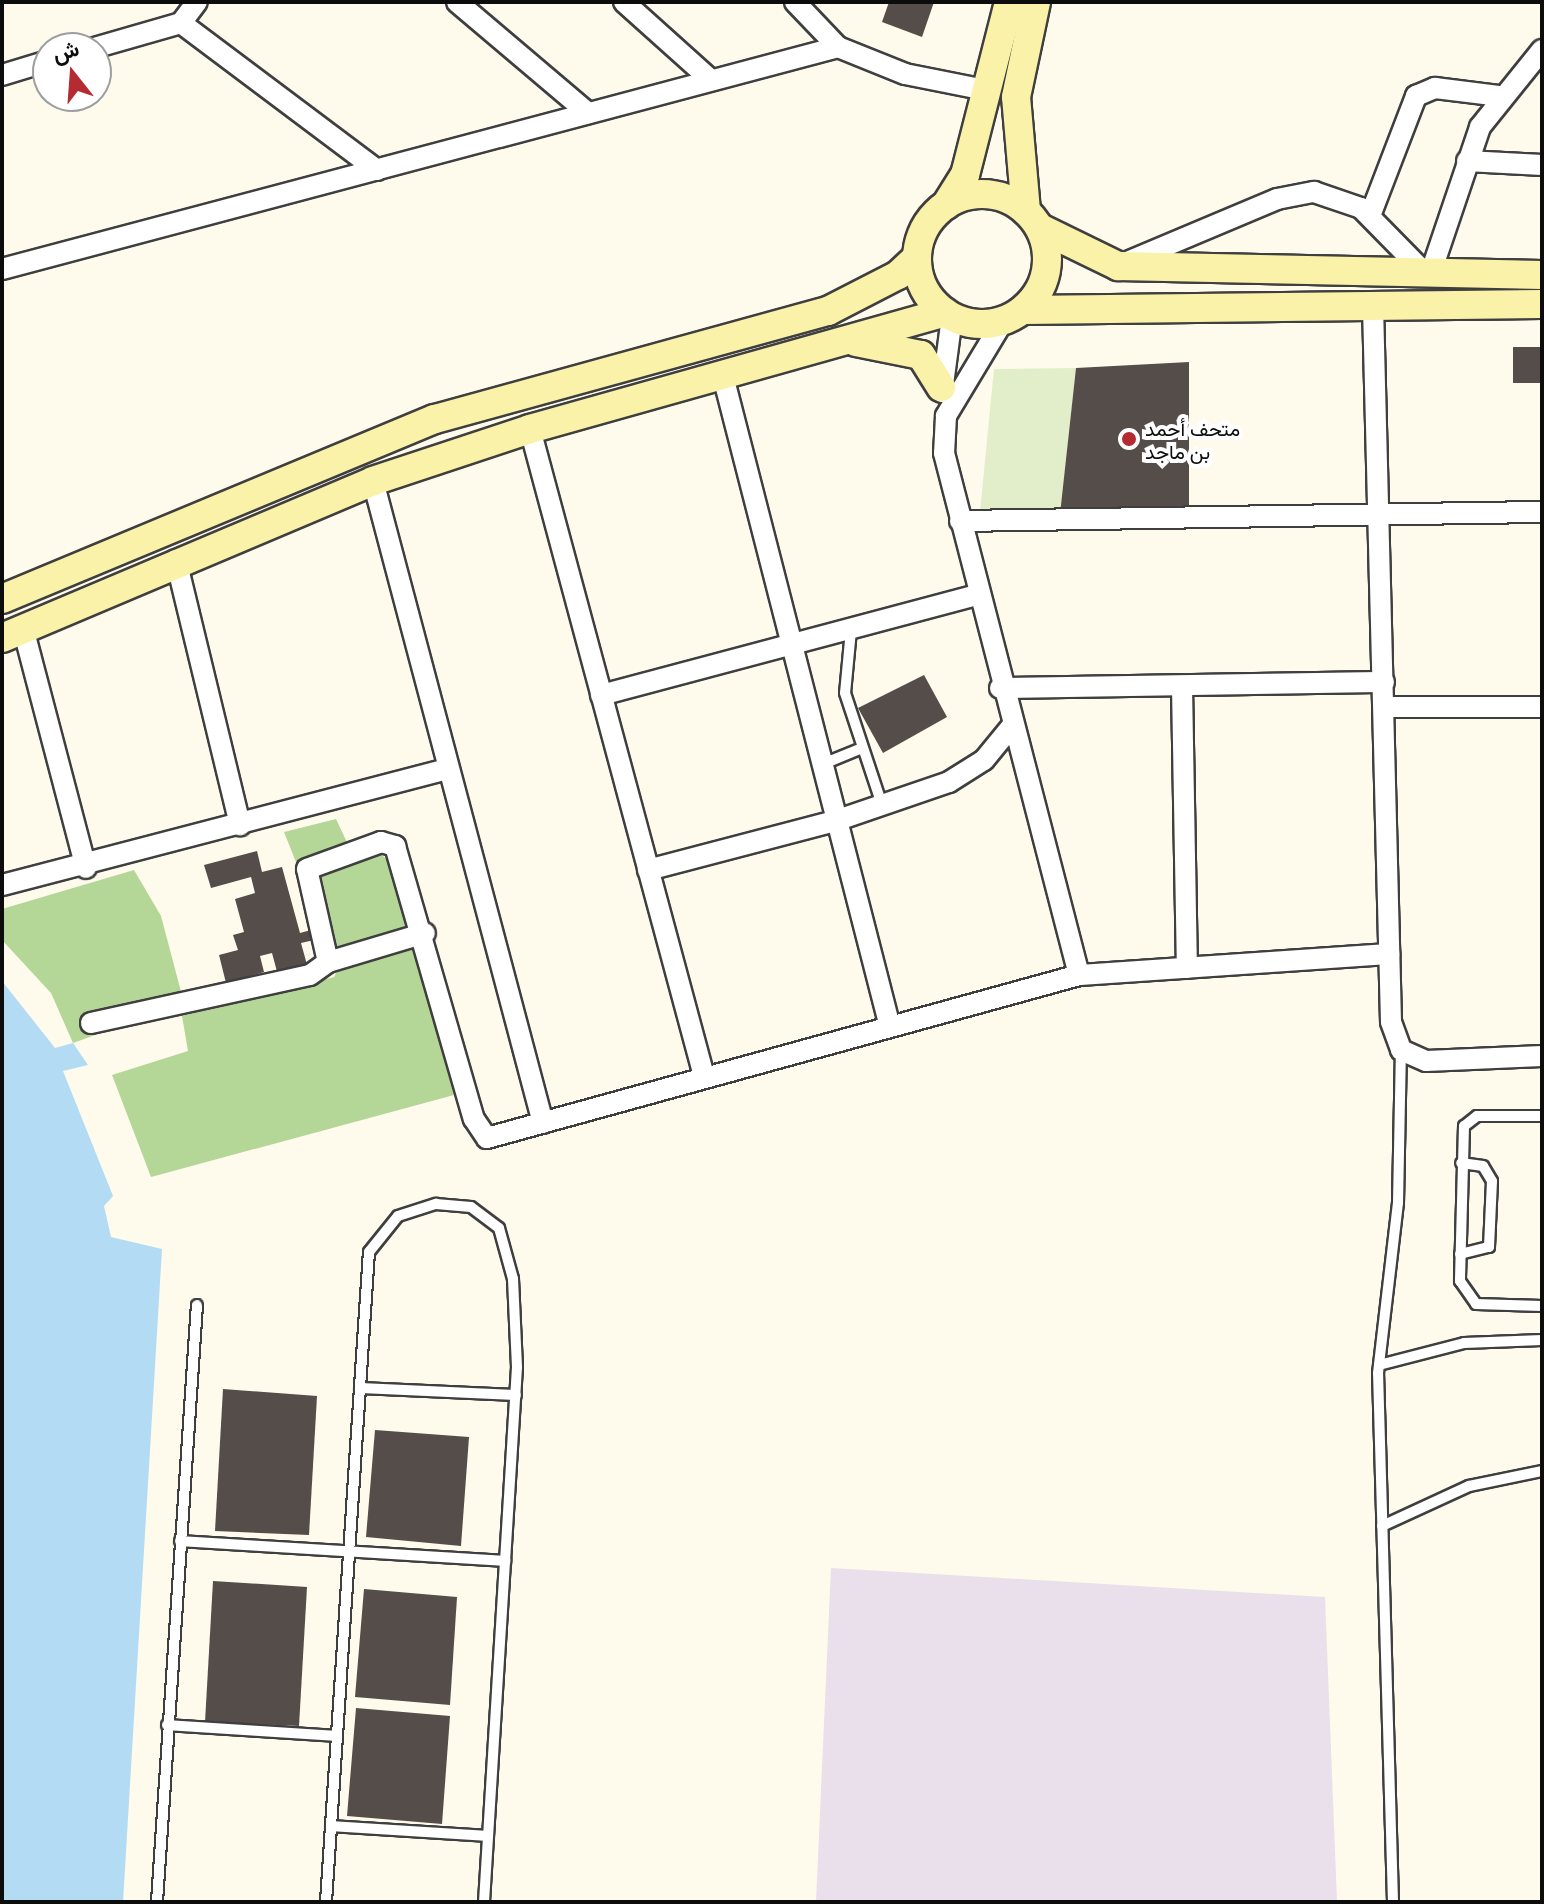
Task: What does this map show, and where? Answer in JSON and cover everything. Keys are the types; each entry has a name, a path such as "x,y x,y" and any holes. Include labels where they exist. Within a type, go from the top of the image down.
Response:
{"street":[{"path":"112,43 181,23 197,2"},
{"path":"457,2 588,113"},
{"path":"624,2 711,80"},
{"path":"795,2 838,47 905,74 985,90"},
{"path":"2,599 435,419 828,311 898,275 917,257 931,219 946,205 965,175 1009,2"},
{"path":"946,416 1013,315 1046,272 1033,219 1016,97 1036,2"},
{"path":"181,23 377,170"},
{"path":"2,269 838,47"},
{"path":"1428,272 1467,161 1499,96 1542,50"},
{"path":"2,75 32,66"},
{"path":"1370,216 1416,96 1435,88 1499,96"},
{"path":"1467,161 1542,165"},
{"path":"946,205 987,194 1118,266 1542,275"},
{"path":"1118,266 1289,195 1338,197 1370,216 1428,272"},
{"path":"917,257 925,291 948,314"},
{"path":"86,868 13,633 176,560 373,481 530,429 948,314 1542,304"},
{"path":"1373,306 1391,1022 1401,1050 1426,1061 1542,1056"},
{"path":"948,314 941,387 946,416 944,453 1000,688 1079,975"},
{"path":"847,341 921,355 941,387"},
{"path":"723,376 890,1027"},
{"path":"530,429 704,1076"},
{"path":"373,481 543,1123"},
{"path":"960,521 1542,512"},
{"path":"176,560 240,825"},
{"path":"38,584 51,615"},
{"path":"601,695 977,595"},
{"path":"1000,688 1384,682"},
{"path":"1182,686 1187,968"},
{"path":"1384,707 1542,707"},
{"path":"648,870 838,820 971,770 1011,727"},
{"path":"2,885 86,868 448,769"},
{"path":"328,962 305,883 316,860 381,842 395,846 425,933 481,1134 487,1138 1079,975 1389,954"},
{"path":"91,1023 310,975 328,962 425,933"}],"lane":[{"path":"851,629 845,693 882,805"},
{"path":"823,764 862,748"},
{"path":"1393,1902 1379,1365 1398,1203 1401,1050"},
{"path":"1542,1116 1470,1120 1461,1134 1460,1254 1460,1287 1470,1301 1542,1306"},
{"path":"1460,1254 1489,1247 1492,1181 1483,1166 1461,1163"},
{"path":"326,1902 369,1252 398,1216 436,1204 471,1207 499,1228 513,1279 516,1395 484,1902"},
{"path":"157,1902 197,1305"},
{"path":"1379,1365 1464,1343 1542,1340"},
{"path":"360,1388 516,1395"},
{"path":"1382,1526 1469,1486 1542,1471"},
{"path":"180,1541 505,1561"},
{"path":"167,1725 337,1736"},
{"path":"331,1826 488,1836"}],"shaded area":[{"path":"831,1568 1325,1597 1337,1902 816,1902"}],"green space":[{"path":"1076,368 1060,514 980,512 994,369"},
{"path":"336,819 352,853 375,849 392,864 411,927 331,950 284,832"},
{"path":"134,870 161,916 184,1003 73,1043 51,993 2,940 2,909"},
{"path":"412,946 454,1095 151,1177 112,1075 188,1051 182,1016 334,977 340,965"}],"water":[{"path":"2,981 55,1048 73,1043 88,1065 63,1071 113,1196 104,1206 111,1237 162,1249 123,1902 2,1902"}],"building":[{"path":"889,2 934,2 922,37 882,22"},
{"path":"1513,347 1542,347 1542,383 1513,383"},
{"name":"متحف أحمد بن ماجد","path":"1189,362 1189,510 1060,514 1076,368"},
{"path":"924,675 947,717 883,753 858,708"},
{"path":"257,851 262,872 282,867 300,933 311,930 314,940 301,943 309,972 279,979 272,953 260,956 264,972 226,983 219,955 238,950 233,935 244,932 235,899 255,893 251,877 211,888 204,865"},
{"path":"223,1389 317,1396 309,1535 215,1531"},
{"path":"375,1430 469,1437 461,1546 366,1537"},
{"path":"213,1581 307,1587 299,1726 205,1722"},
{"path":"364,1589 457,1597 450,1705 355,1697"},
{"path":"356,1708 450,1716 442,1824 347,1816"}],"place":[{"name":"متحف أحمد بن ماجد","path":"1129,439"}]}
